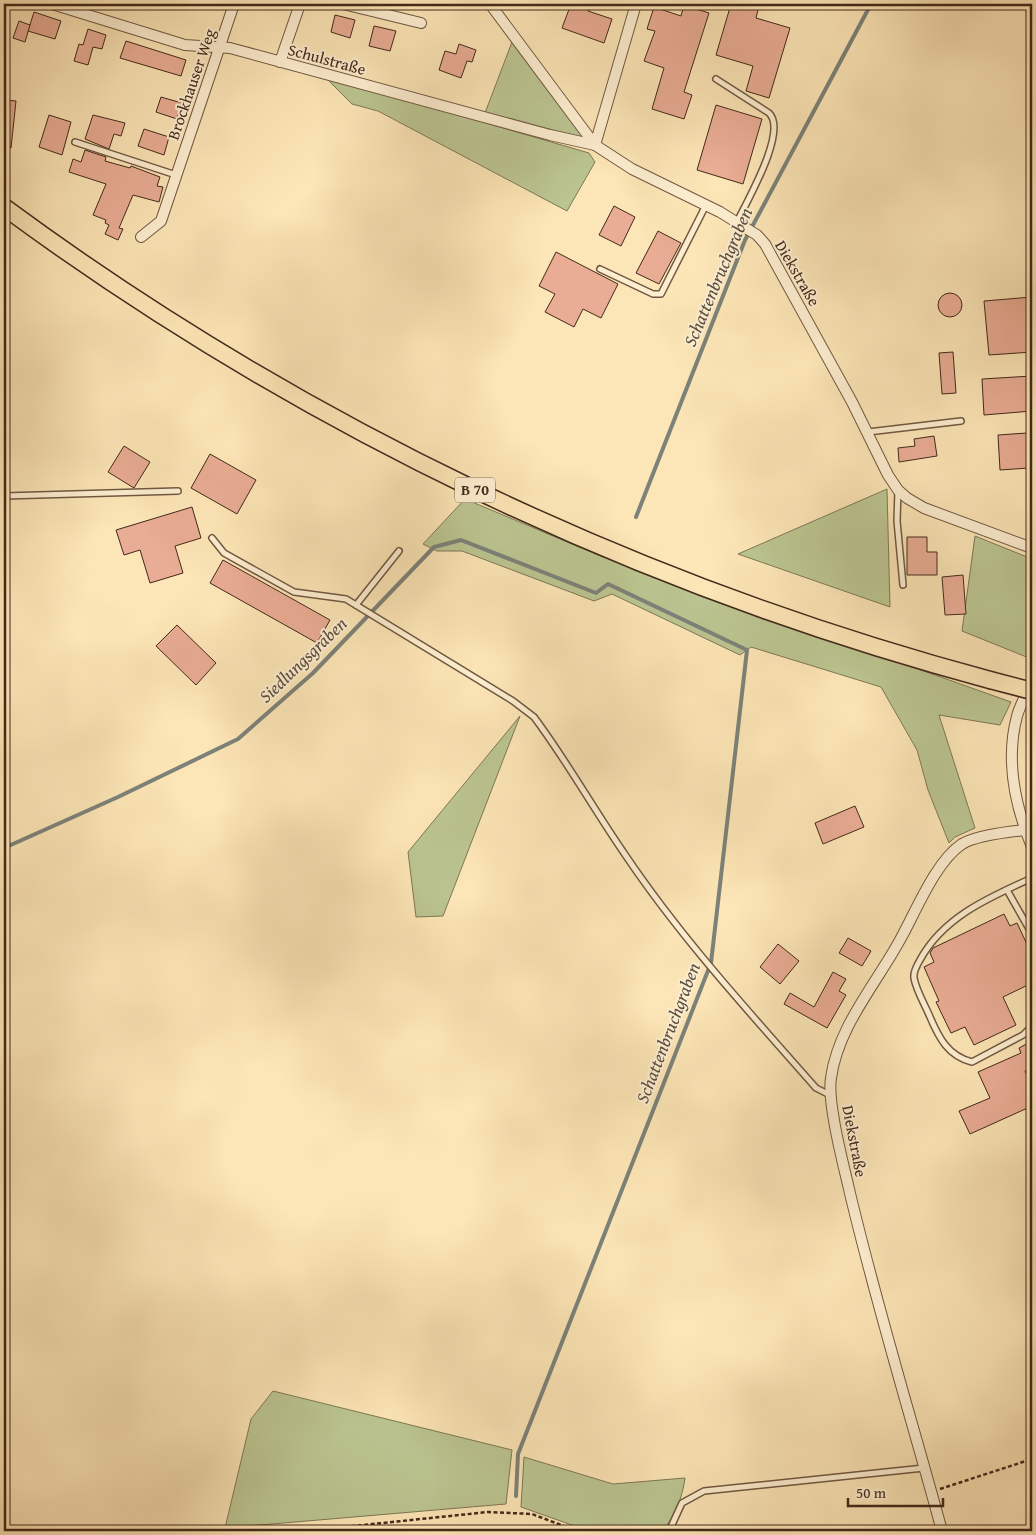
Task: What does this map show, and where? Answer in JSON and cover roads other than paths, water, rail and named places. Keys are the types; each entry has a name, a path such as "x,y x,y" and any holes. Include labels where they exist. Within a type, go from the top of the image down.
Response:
{"main road":[{"name":"B 70","path":"4,206 81,263 256,374 394,451 481,493 645,566 786,620 924,663 1032,691"}],"street":[{"name":"Schulstraße","path":"52,4 185,45 230,48 550,135 595,145"},
{"name":"Brockhauser Weg","path":"141,237 161,221 234,4"},
{"path":"280,62 300,4"},
{"path":"343,4 422,23"},
{"name":"Diekstraße","path":"490,4 595,145 632,169 706,204 757,235 781,270 888,475 898,490 924,508 1032,548"},
{"path":"595,145 636,4"},
{"path":"1032,681 1017,716 1012,756 1013,785 1029,829 1032,847"},
{"name":"Diekstraße","path":"942,1531 861,1243 844,1170 830,1095 830,1079 836,1056 850,1023 895,950 945,860 963,844 998,834 1029,829"}],"lane":[{"path":"716,79 769,114 774,118 776,125 765,163 741,224"},
{"path":"75,142 176,175"},
{"path":"600,270 653,294 661,294 706,204"},
{"path":"867,432 961,420"},
{"path":"898,490 897,521 903,585"},
{"path":"4,496 178,491"},
{"path":"212,538 224,553 294,592 346,599 513,701 534,717 626,857 715,973 816,1088 830,1095"},
{"path":"359,607 399,551"},
{"path":"1032,878 984,900 935,937 923,954 913,977 938,1037 960,1059 972,1062 1023,1035 1032,1026"},
{"path":"1006,890 1032,934"},
{"path":"667,1531 671,1527 682,1502 704,1491 924,1468"}],"waterway":[{"name":"Schattenbruchgraben","path":"636,517 745,240 871,4"},
{"name":"Schattenbruchgraben","path":"4,848 118,797 238,739 313,673 434,547 461,540 596,593 608,584 747,650 711,963 518,1454 516,1496"}],"water label":[{"name":"Siedlungsgraben","path":"303,660"}]}
